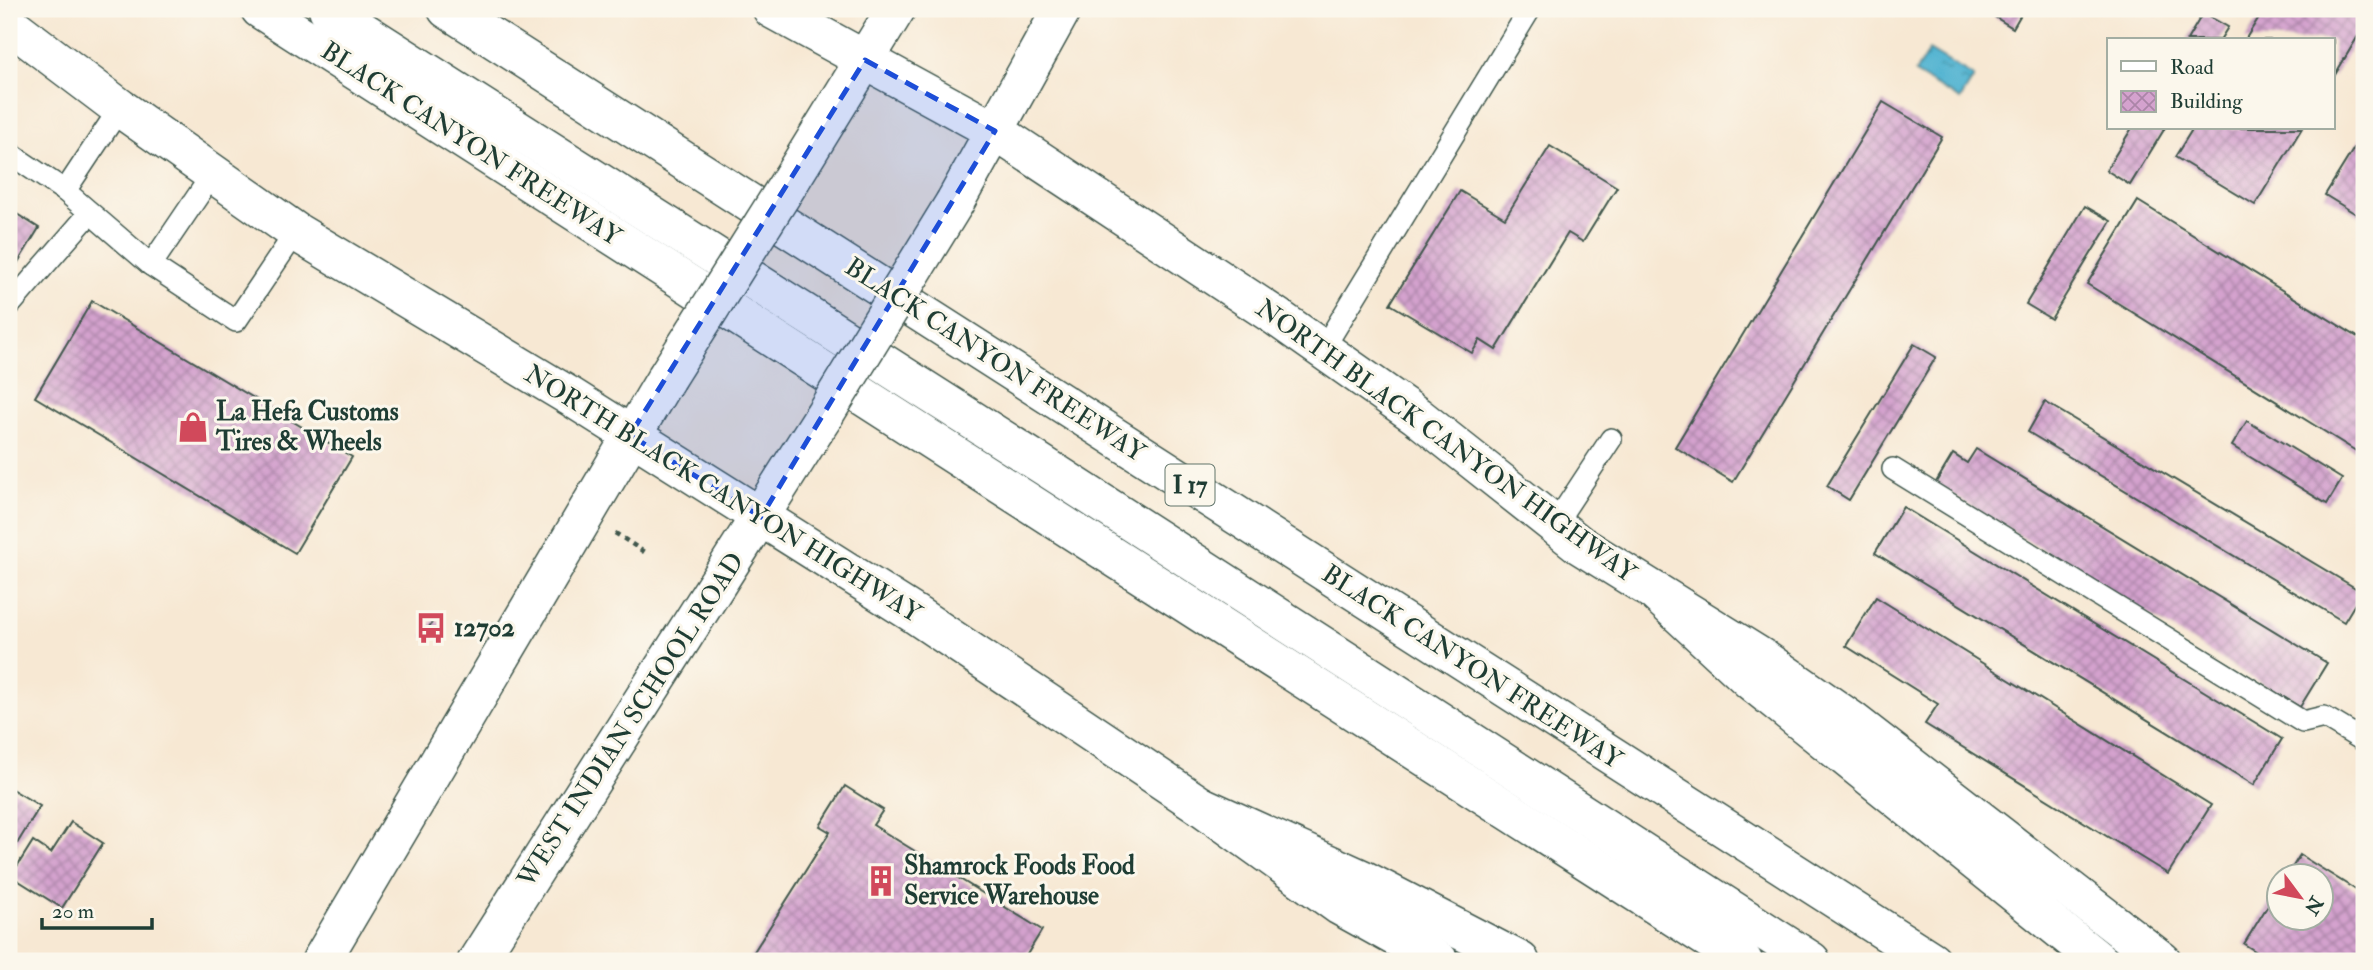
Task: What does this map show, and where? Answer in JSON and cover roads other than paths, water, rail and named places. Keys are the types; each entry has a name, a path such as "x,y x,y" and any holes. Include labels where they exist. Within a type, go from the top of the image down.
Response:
{"main road":[{"name":"BLACK CANYON FREEWAY","path":"260,9 1743,961"},
{"path":"328,9 1041,463 1811,961"},
{"name":"BLACK CANYON FREEWAY","path":"447,9 1932,961"},
{"name":"NORTH BLACK CANYON HIGHWAY","path":"772,9 995,131 1323,349 1417,416 1580,544 1765,660 1851,720 2162,961"},
{"path":"321,961 630,435 896,9"},
{"name":"WEST INDIAN SCHOOL ROAD","path":"477,961 761,517 954,202 1062,9"},
{"name":"NORTH BLACK CANYON HIGHWAY","path":"9,24 212,175 296,232 630,435 916,615 1201,806 1340,906 1439,961"},
{"path":"1654,591 1751,681 2099,961"},
{"path":"1201,806 1364,880 1520,961"}],"lane":[{"path":"1323,349 1530,9"},
{"path":"65,191 120,108"},
{"path":"9,153 65,191 151,265 236,321 296,232"},
{"path":"151,265 212,175"},
{"path":"9,306 90,213"},
{"path":"1555,524 1611,439"},
{"path":"1893,469 2303,722 2324,717 2364,741"}],"water":[{"path":"1929,50 1974,77 1960,100 1915,73"}],"place":[{"name":"La Hefa Customs Tires & Wheels","path":"193,427"},
{"name":"12702","path":"431,628"},
{"name":"Shamrock Foods Food Service Warehouse","path":"881,881"}]}
